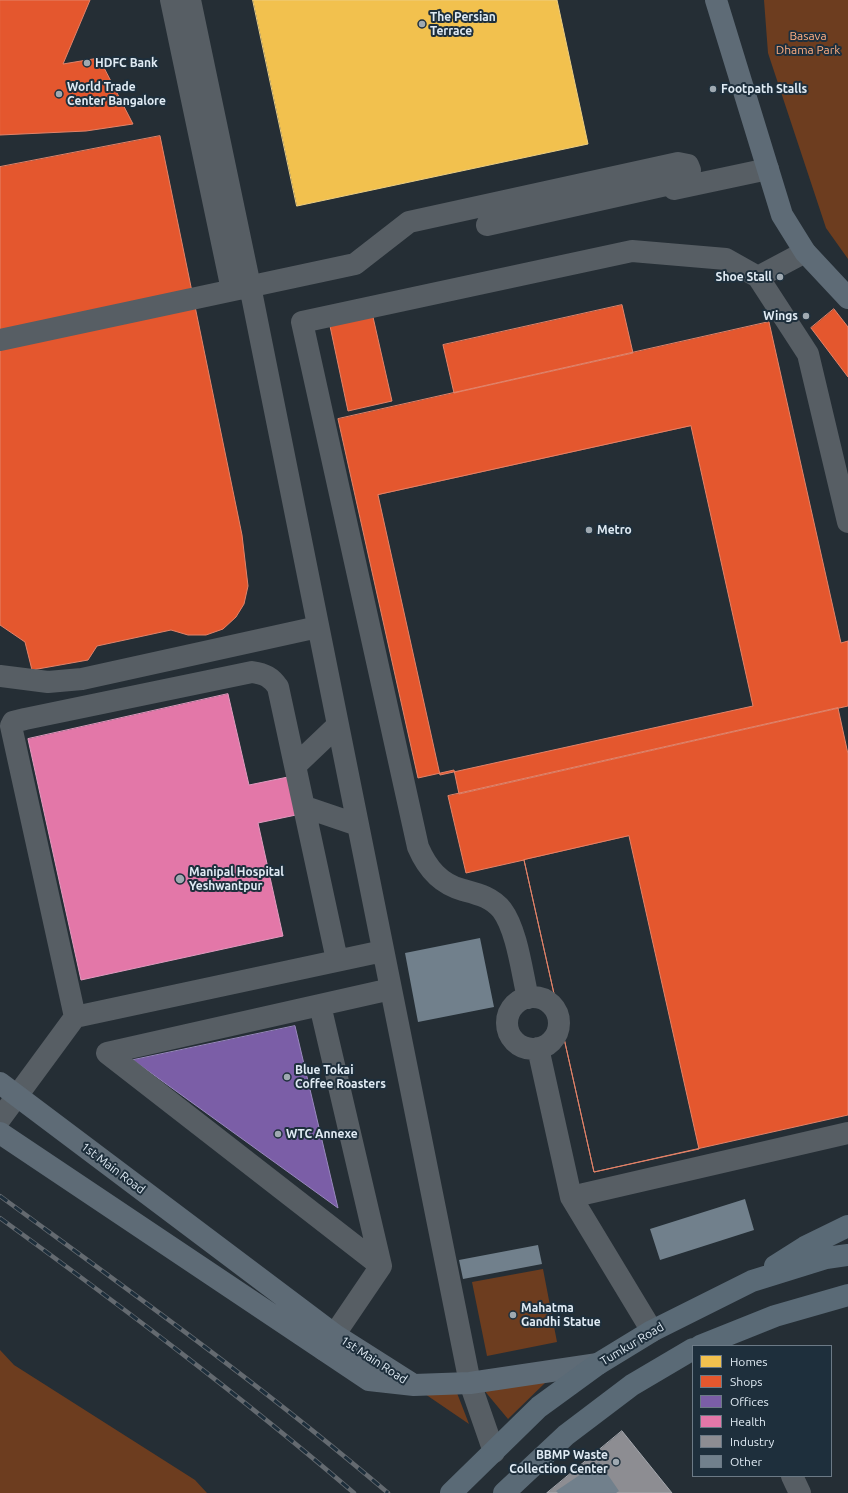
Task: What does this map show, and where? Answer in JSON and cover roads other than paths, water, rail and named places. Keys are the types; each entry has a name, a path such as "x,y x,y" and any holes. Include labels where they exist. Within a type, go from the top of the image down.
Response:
{"highway":[{"path":"752,1281 805,1247 848,1226"},
{"name":"Tumkur Road","path":"457,1486 540,1407 598,1364 652,1331 752,1281 826,1258 848,1255"},
{"path":"706,1345 730,1341 775,1316 848,1295"},
{"path":"504,1493 566,1435 632,1385 692,1350"}],"main road":[{"path":"718,2 782,215 806,252 848,298"},
{"name":"1st Main Road","path":"0,1083 329,1342"},
{"name":"1st Main Road","path":"0,1133 329,1342 414,1385 470,1383"},
{"path":"470,1383 598,1364"}],"lane":[{"path":"171,0 241,288 318,627 470,1383 494,1452"},
{"path":"190,0 241,288"},
{"path":"0,340 355,264 409,222 678,163 688,165 690,170 688,179 684,181 487,228 768,169"},
{"path":"528,998 512,927 501,910 486,896 451,886 440,880 431,871 418,847 302,322 632,251 726,259 758,277 808,354 848,522"},
{"path":"758,277 806,252"},
{"path":"0,676 48,682 82,679 318,627"},
{"path":"75,1017 11,726 13,722 252,672 265,674 278,687 337,960"},
{"path":"296,766 338,725"},
{"path":"305,807 358,825"},
{"path":"0,1119 18,1097 75,1017 383,951"},
{"path":"381,1266 107,1053 391,989"},
{"path":"528,998 538,998 548,1002 555,1009 558,1017 559,1027 556,1036 550,1043 538,1048 520,1046 512,1039 508,1030 507,1019 511,1009 518,1002 528,998"},
{"path":"320,1005 381,1266 329,1342"},
{"path":"538,1048 571,1197 652,1331"},
{"path":"571,1197 848,1133"},
{"path":"792,1477 800,1493"}],"railway":[{"path":"0,1196 148,1304 245,1378 293,1415 388,1493"},
{"path":"0,1218 180,1352 268,1421 354,1493"}],"place":[{"name":"The Persian Terrace","path":"422,24"},
{"name":"HDFC Bank","path":"87,63"},
{"name":"Footpath Stalls","path":"713,89"},
{"name":"World Trade Center Bangalore","path":"59,94"},
{"name":"Shoe Stall","path":"780,277"},
{"name":"Wings","path":"806,316"},
{"name":"Metro","path":"589,530"},
{"name":"Manipal Hospital Yeshwantpur","path":"180,879"},
{"name":"Blue Tokai Coffee Roasters","path":"287,1077"},
{"name":"WTC Annexe","path":"278,1134"},
{"name":"Mahatma Gandhi Statue","path":"513,1315"},
{"name":"BBMP Waste Collection Center","path":"616,1462"}],"park label":[{"name":"Basava Dhama Park","path":"808,43"}]}
